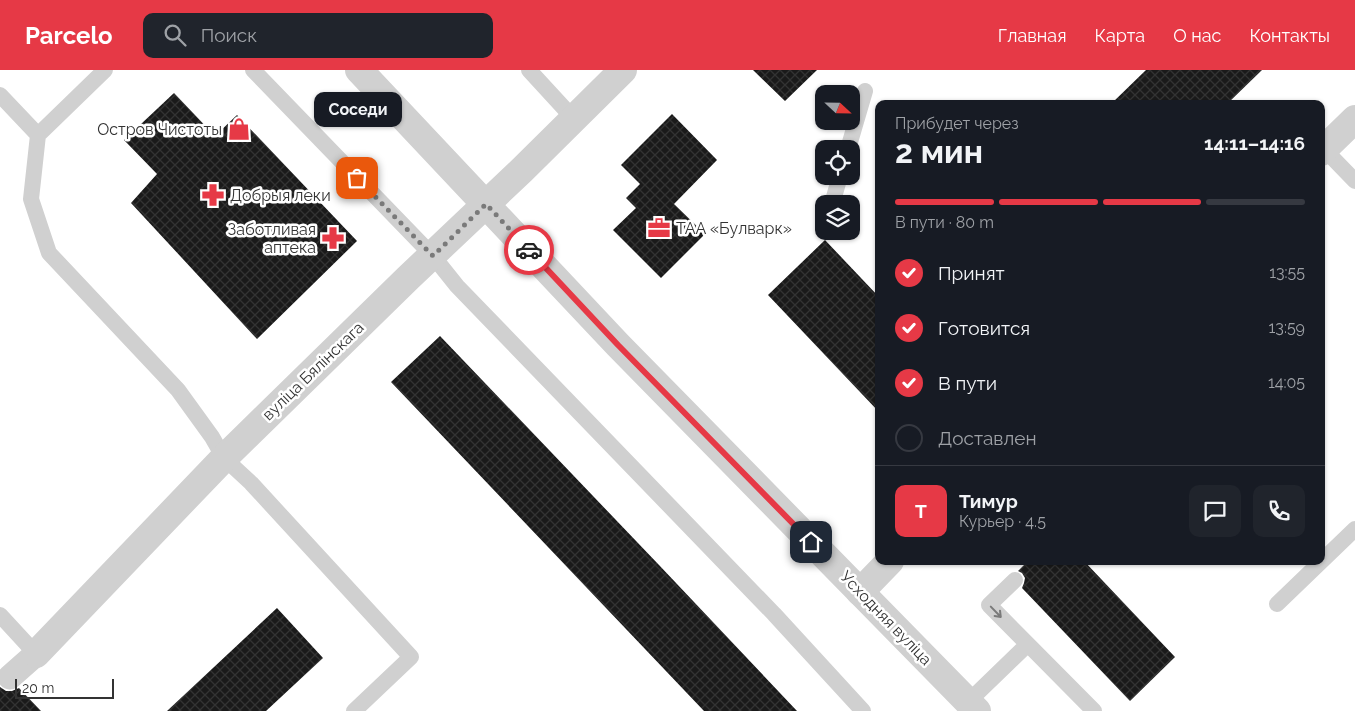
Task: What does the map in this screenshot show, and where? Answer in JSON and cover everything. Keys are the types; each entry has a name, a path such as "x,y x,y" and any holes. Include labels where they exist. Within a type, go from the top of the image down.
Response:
{"street":[{"name":"Усходняя вуліца","path":"360,70 618,345 972,707"},
{"name":"вуліца Бялінскага","path":"10,677 36,654 224,458 623,70"},
{"path":"1325,148 1355,119"},
{"path":"860,592 886,565"}],"lane":[{"path":"105,70 38,136 32,199 49,253 178,390 212,437 224,458 251,483 411,657 354,711"},
{"path":"253,70 433,256 457,286 774,614 863,711"},
{"path":"529,70 574,119"},
{"path":"851,140 865,91"},
{"path":"0,95 38,136"},
{"path":"1325,152 1355,181"},
{"path":"1325,558 1355,529"},
{"path":"1277,604 1318,565"},
{"path":"1015,580 989,605 1094,711"},
{"path":"0,615 36,654"},
{"path":"972,707 1027,645"}],"building":[{"path":"753,70 817,70 785,101"},
{"path":"1146,70 1262,70 1231,100 1115,100"},
{"path":"174,93 215,136 237,115 357,241 257,339 131,203 157,174 124,140"},
{"path":"672,114 717,160 674,204 705,234 661,278 613,230 636,208 626,198 640,184 621,165"},
{"path":"825,240 875,293 875,408 768,295"},
{"path":"440,336 797,711 704,711 391,382"},
{"path":"1024,565 1088,565 1175,657 1130,701 1022,588 1025,578 1018,571"},
{"path":"277,608 323,658 266,711 167,711"},
{"path":"0,687 6,691 19,688 41,711 0,711"}],"way so far":[{"path":"357,178 433,256 486,204 529,250"}],"place":[{"name":"Остров Чистоты","path":"239,129"},
{"name":"Соседи","path":"357,178"},
{"name":"Добрыя леки","path":"213,195"},
{"name":"ТАА «Булварк»","path":"659,228"},
{"name":"Заботливая аптека","path":"333,238"}],"route":[{"path":"529,250 618,345 811,542"}]}
